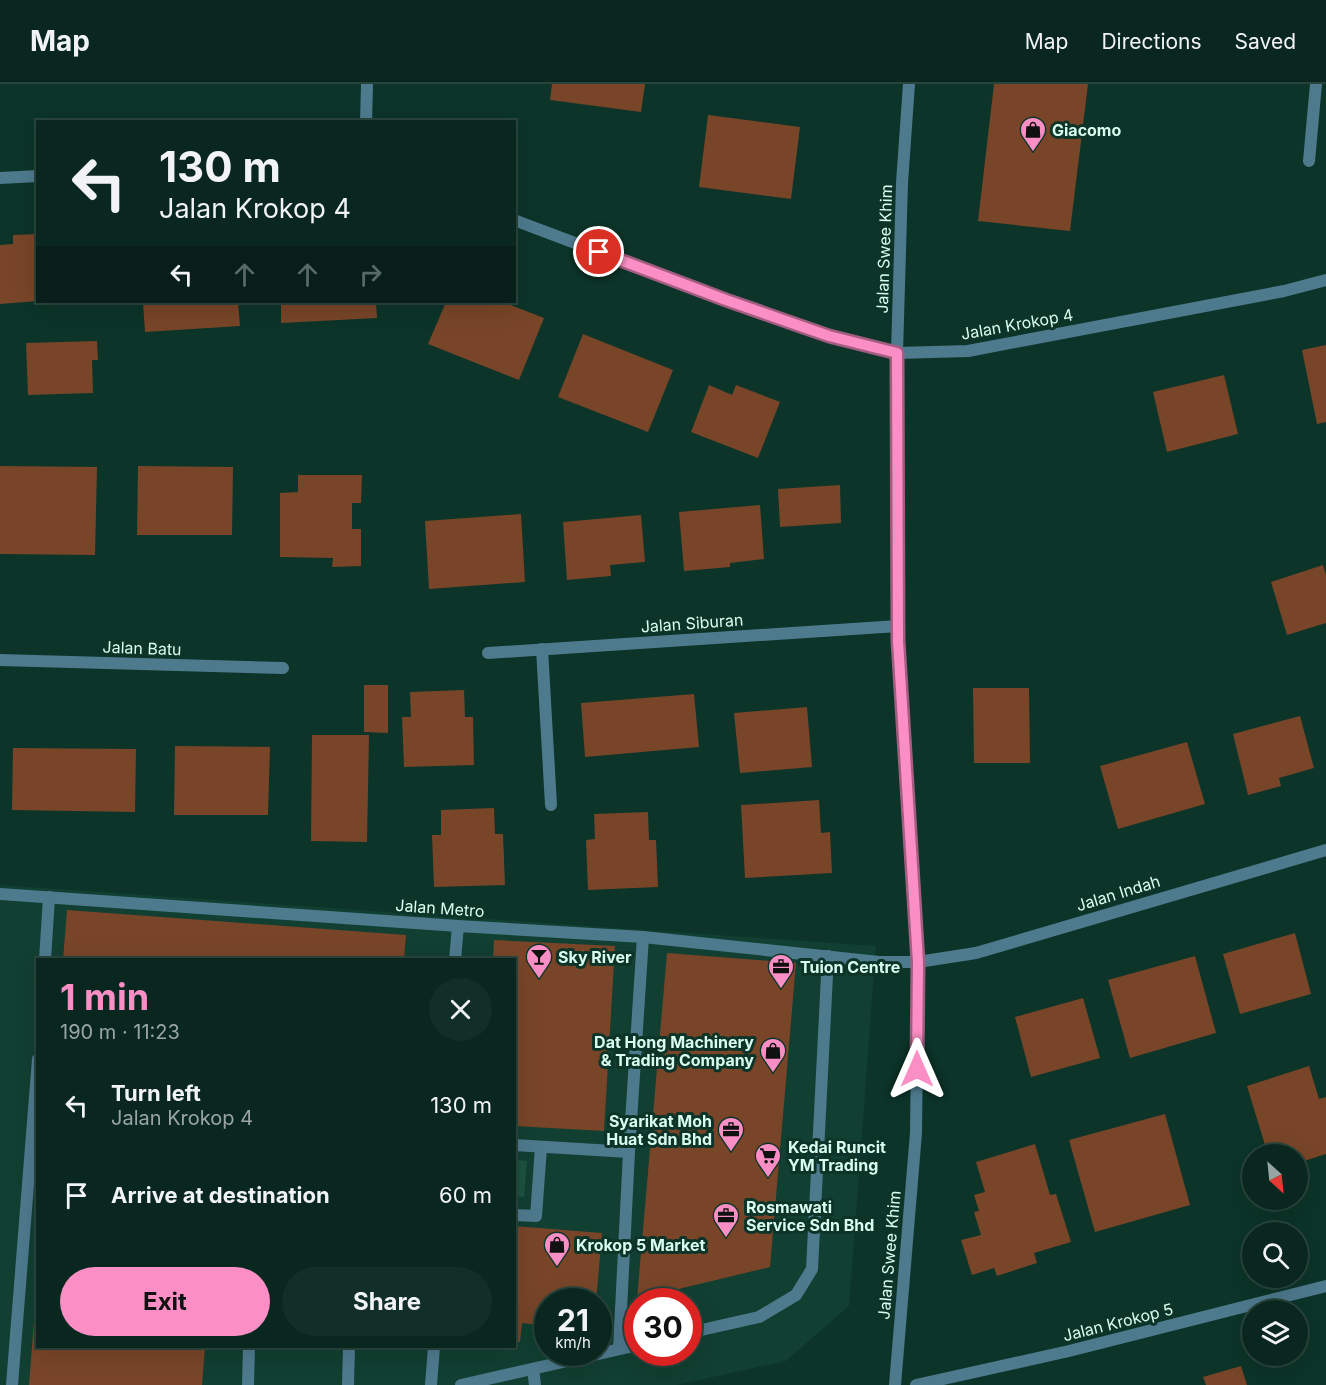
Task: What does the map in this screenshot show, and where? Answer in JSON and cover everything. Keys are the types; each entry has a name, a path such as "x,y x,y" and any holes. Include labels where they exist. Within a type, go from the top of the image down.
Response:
{"street":[{"path":"366,120 367,84"},
{"name":"Jalan Swee Khim","path":"895,1385 916,1134 918,962 898,626 897,353 902,183 909,84"},
{"path":"1309,162 1316,84"},
{"path":"0,178 36,176"},
{"name":"Jalan Krokop 4","path":"516,221 726,300 829,336 897,353 968,351 1284,291 1326,280"},
{"name":"Jalan Siburan","path":"488,653 898,626"},
{"path":"542,649 551,805"},
{"name":"Jalan Batu","path":"0,660 283,668"},
{"name":"Jalan Indah","path":"918,962 976,953 1326,850"},
{"name":"Jalan Metro","path":"0,894 643,937 879,962 918,962"},
{"path":"45,958 49,897"},
{"path":"455,958 458,926"},
{"path":"619,1349 643,937"},
{"path":"702,1330 759,1317 796,1295 812,1269 828,956"},
{"path":"12,1385 36,1083"},
{"path":"516,1145 629,1152"},
{"path":"516,1215 536,1216 541,1147"},
{"path":"23,1242 36,1243"},
{"name":"Jalan Krokop 5","path":"916,1385 1069,1351 1326,1286"},
{"path":"248,1385 249,1348"},
{"path":"348,1385 349,1348"},
{"path":"431,1385 434,1348"},
{"path":"461,1385 624,1348"},
{"path":"533,1369 535,1385"}],"shaded area":[{"path":"0,885 876,946 849,1306 786,1361 677,1385 0,1385"},
{"path":"516,1160 527,1161 524,1197 516,1196"}],"building":[{"path":"552,84 645,84 641,112 550,100"},
{"name":"Giacomo","path":"994,84 1088,84 1070,231 978,221"},
{"path":"708,115 800,127 791,199 699,187"},
{"path":"36,234 36,301 0,304 0,245 13,244 13,235"},
{"path":"143,303 238,303 240,326 145,332"},
{"path":"281,303 376,303 377,318 281,323"},
{"path":"446,303 506,303 544,318 519,380 428,344"},
{"path":"583,334 673,370 648,432 558,397"},
{"path":"97,341 98,360 92,360 93,393 28,395 26,343"},
{"path":"1326,345 1326,422 1317,424 1302,350"},
{"path":"1224,375 1238,434 1167,452 1153,392"},
{"path":"709,385 732,395 736,385 780,402 758,458 691,432"},
{"path":"0,466 97,467 95,555 0,554"},
{"path":"138,466 233,467 232,535 137,535"},
{"path":"298,475 362,475 361,503 352,503 352,529 361,529 361,566 332,567 333,558 280,557 280,493 298,492"},
{"path":"840,485 841,523 780,527 778,489"},
{"path":"760,505 764,559 730,563 730,567 684,571 679,512"},
{"path":"521,514 525,582 429,589 425,521"},
{"path":"641,515 645,562 610,565 611,576 567,580 563,522"},
{"path":"1323,565 1326,575 1326,623 1287,635 1271,582"},
{"path":"364,685 388,685 388,733 364,732"},
{"path":"973,688 1029,688 1030,763 974,763"},
{"path":"464,690 465,717 473,717 474,765 404,767 402,717 411,717 410,692"},
{"path":"694,694 699,747 585,757 581,703"},
{"path":"807,707 812,767 740,773 734,713"},
{"path":"1300,716 1314,768 1279,778 1281,786 1248,795 1233,734"},
{"path":"312,735 369,735 367,842 311,841"},
{"path":"1187,742 1205,804 1118,829 1100,766"},
{"path":"175,746 270,747 268,815 174,815"},
{"path":"13,748 136,749 135,812 12,810"},
{"path":"819,800 821,833 830,832 832,873 745,878 741,805"},
{"path":"494,808 495,834 503,834 505,885 434,887 432,835 441,835 441,810"},
{"path":"648,812 649,840 656,840 658,887 588,890 586,840 595,839 594,814"},
{"path":"67,910 406,935 404,958 63,958"},
{"path":"1295,933 1311,994 1240,1014 1223,954"},
{"path":"494,940 615,946 604,1131 516,1126 516,958 493,958"},
{"path":"667,953 796,963 770,1267 683,1288 638,1288"},
{"path":"1195,956 1216,1033 1130,1058 1108,980"},
{"path":"1083,998 1100,1058 1031,1077 1015,1017"},
{"path":"1309,1066 1319,1099 1326,1097 1326,1154 1308,1160 1308,1144 1265,1144 1247,1086"},
{"path":"1165,1114 1190,1205 1095,1232 1069,1140"},
{"path":"1035,1144 1050,1195 1056,1194 1071,1242 1034,1253 1037,1263 997,1276 994,1268 972,1275 961,1240 981,1235 974,1212 979,1211 974,1195 985,1192 976,1162"},
{"name":"Krokop 5 Market","path":"516,1226 602,1233 597,1288 534,1288 534,1324 522,1323 520,1342 516,1341"},
{"path":"36,1295 36,1348 205,1348 202,1385 29,1385"},
{"path":"1241,1366 1247,1385 1206,1385 1203,1377"}],"place":[{"name":"Giacomo","path":"1033,153"},
{"name":"Sky River","path":"539,980"},
{"name":"Tuion Centre","path":"781,990"},
{"name":"Dat Hong Machinery & Trading Company","path":"773,1074"},
{"name":"Syarikat Moh Huat Sdn Bhd","path":"731,1153"},
{"name":"Kedai Runcit YM Trading","path":"768,1179"},
{"name":"Rosmawati Service Sdn Bhd","path":"726,1239"},
{"name":"Krokop 5 Market","path":"557,1268"}],"route":[{"path":"599,252 829,336 897,353 898,641 918,962 917,1069"}]}
